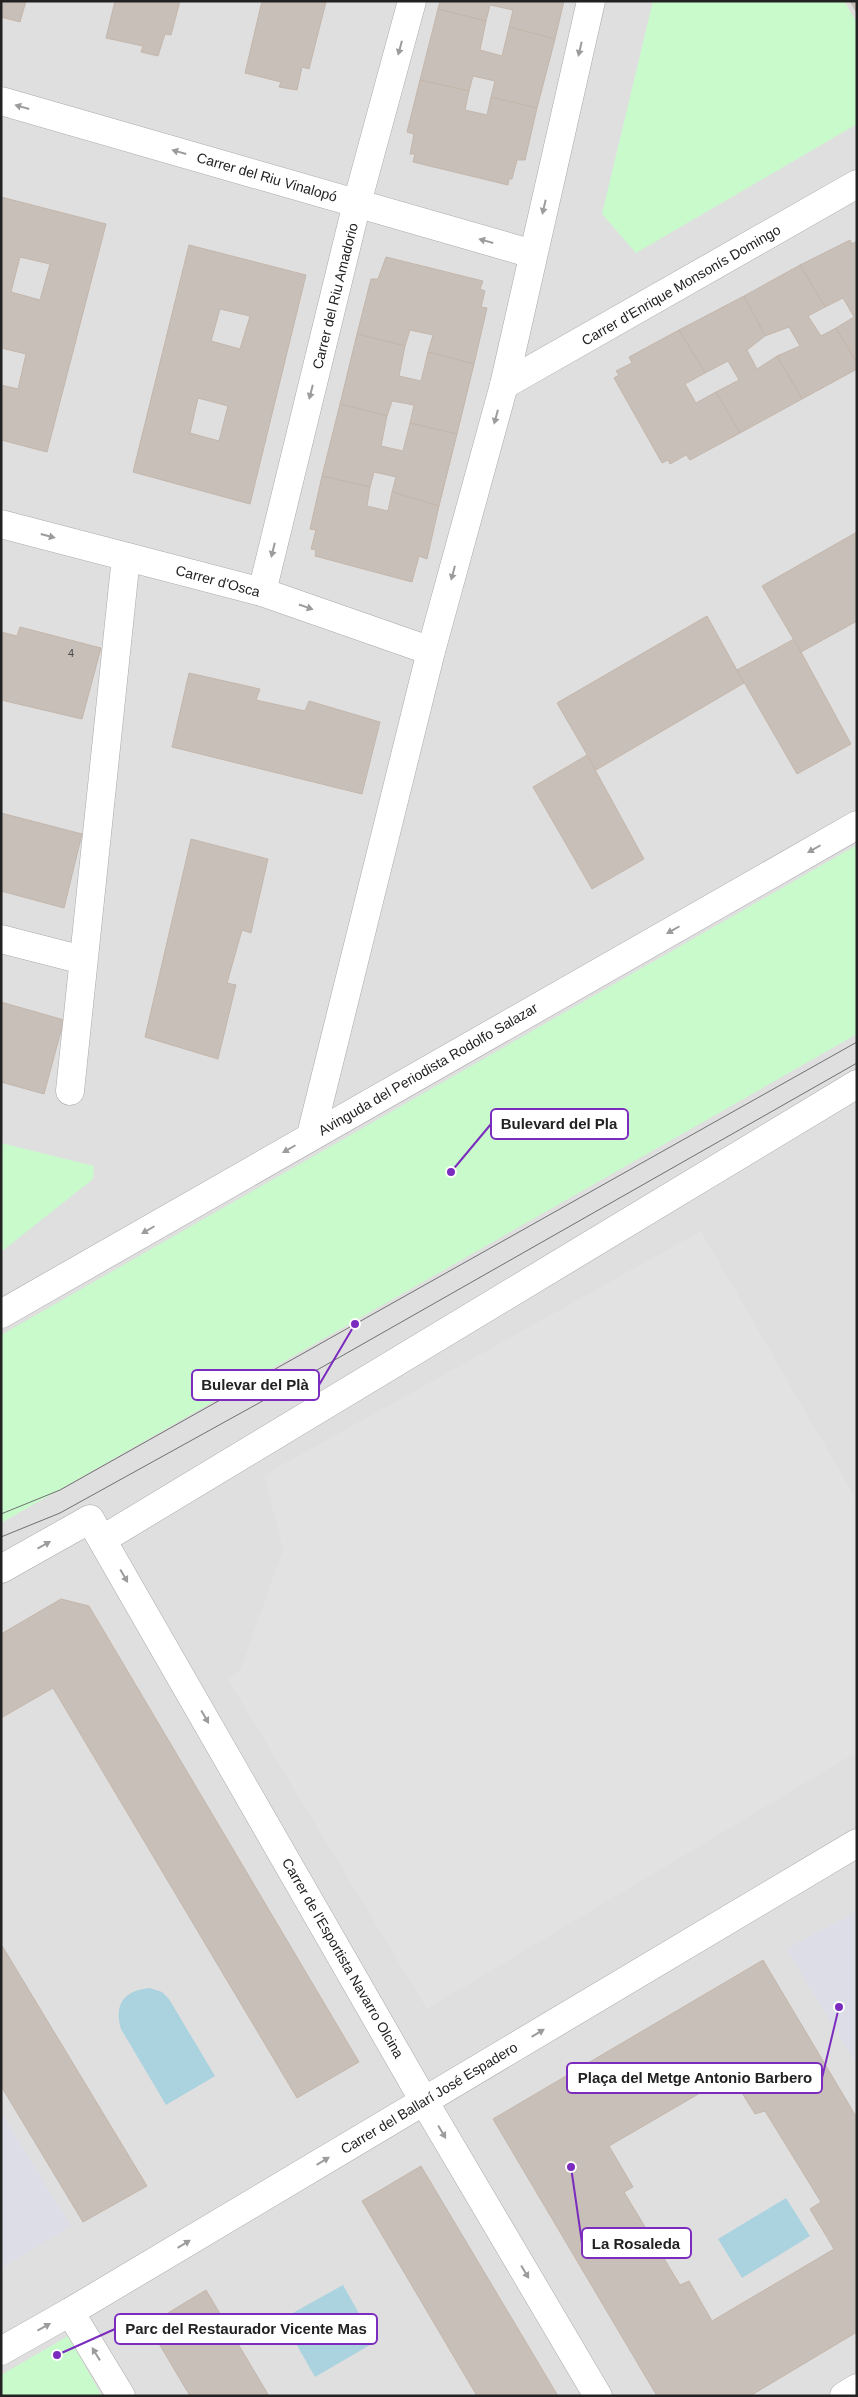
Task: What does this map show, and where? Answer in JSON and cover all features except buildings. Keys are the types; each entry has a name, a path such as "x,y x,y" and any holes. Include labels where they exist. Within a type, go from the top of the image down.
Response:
{"street":[{"name":"Carrer del Riu Amadorio","path":"262,592 358,203 412,1"},
{"path":"311,1135 431,651 504,385 591,1"},
{"name":"Carrer del Riu Vinalopó","path":"1,101 533,254"},
{"name":"Carrer d'Enrique Monsonís Domingo","path":"504,385 857,184"},
{"name":"Carrer d'Osca","path":"1,524 262,592 431,651"},
{"path":"70,1090 126,556"},
{"name":"Avinguda del Periodista Rodolfo Salazar","path":"1,1314 311,1135 857,825"},
{"path":"1,939 83,960"},
{"path":"1,1569 97,1529 857,1084"},
{"name":"Carrer de l'Esportista Navarro Olcina","path":"97,1529 424,2101 598,2396"},
{"name":"Carrer del Ballarí José Espadero","path":"1,2351 70,2312 857,1843"},
{"path":"70,2312 121,2396"},
{"path":"844,2396 857,2388"}],"shaded area":[{"path":"1,1 857,1 857,2396 1,2396"},
{"path":"701,1231 857,1501 857,1752 427,2009 227,1678 240,1670 283,1550 264,1475"},
{"path":"857,1911 857,2065 786,1949"},
{"path":"1,2112 71,2226 1,2268"}],"green space":[{"path":"653,1 844,1 857,23 857,124 636,253 602,214"},
{"path":"857,845 857,1034 1,1523 1,1335"},
{"path":"1,1143 94,1166 93,1179 1,1252"},
{"path":"68,2336 102,2396 1,2396 1,2375"}],"water":[{"path":"150,1988 162,1992 169,1999 215,2076 166,2105 121,2029 119,2020 120,2005 128,1995"},
{"path":"786,2198 810,2236 742,2278 718,2239"},
{"path":"343,2285 375,2342 315,2377 282,2319"}],"tram line":[{"path":"1,1514 60,1490 857,1042"},
{"path":"1,1537 60,1513 259,1403 857,1063"}],"place":[{"name":"Bulevard del Pla","path":"451,1172"},
{"name":"Bulevar del Plà","path":"355,1324"},
{"name":"Plaça del Metge Antonio Barbero","path":"839,2007"},
{"name":"La Rosaleda","path":"571,2167"},
{"name":"Parc del Restaurador Vicente Mas","path":"57,2355"}]}
